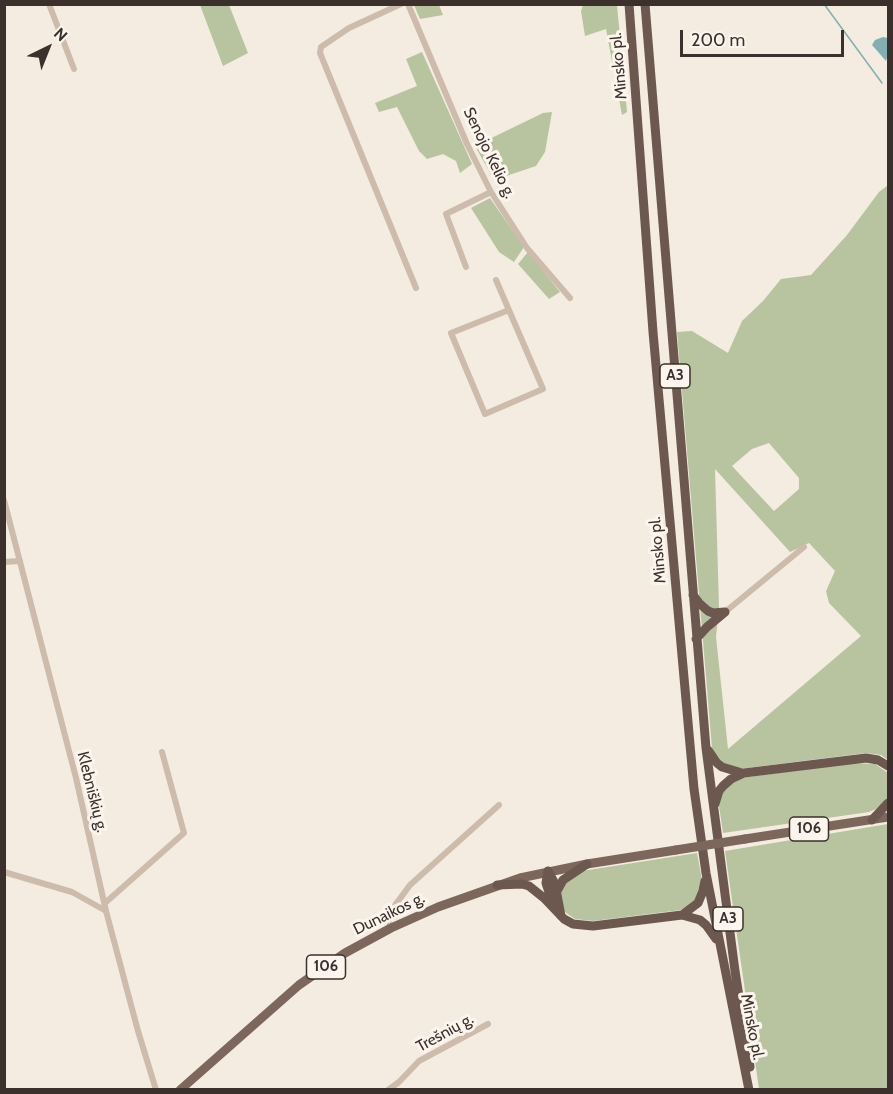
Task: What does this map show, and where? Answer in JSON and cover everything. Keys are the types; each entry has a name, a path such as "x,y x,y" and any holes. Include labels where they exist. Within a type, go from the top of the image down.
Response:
{"highway":[{"name":"Minsko pl.","path":"628,4 653,332 694,789 706,873 749,1089"},
{"name":"Minsko pl.","path":"645,4 706,748 735,971 754,1089"},
{"path":"693,594 708,611 725,612"},
{"path":"696,639 706,627 725,612"},
{"path":"706,748 722,767 744,773"},
{"path":"714,809 719,791 723,786 744,773 866,758 878,760 888,766"},
{"path":"872,820 888,803"},
{"path":"557,893 562,880 586,864"},
{"path":"548,872 554,879 558,913"},
{"path":"548,872 546,883 558,913"},
{"path":"682,915 694,907 700,898 706,873"},
{"path":"497,885 529,886 573,924 585,926 682,915 700,920 719,943"}],"main road":[{"name":"106","path":"548,872 586,864 888,817"},
{"name":"Dunaikos g.","path":"180,1089 299,985 345,953 391,928 438,907 497,885 548,872"}],"street":[{"path":"49,4 74,69"},
{"path":"401,4 349,28 321,47 320,53 416,288"},
{"name":"Senojo Kelio g.","path":"408,4 467,144 491,192 527,248 570,298"},
{"path":"466,267 446,213 491,192"},
{"path":"496,280 509,310 543,389 485,414 451,333 509,310"},
{"name":"Klebniškių g.","path":"4,500 76,778 105,907 156,1089"},
{"path":"725,612 804,547"},
{"path":"4,562 20,561"},
{"path":"4,872 72,892 105,907 184,833 162,752"},
{"path":"391,928 388,918 410,885 499,805"},
{"name":"Trešnių g.","path":"388,1089 399,1082 419,1061 488,1024"}],"green space":[{"path":"200,5 229,5 248,53 223,66"},
{"path":"414,5 439,5 443,15 420,19"},
{"path":"583,5 617,5 627,112 622,115 606,29 585,36 581,11"},
{"path":"422,52 472,164 460,173 456,161 443,154 427,159 419,151 397,107 379,112 375,103 417,86 406,59"},
{"path":"552,112 545,152 536,166 494,180 475,146 543,113"},
{"path":"888,185 888,760 881,755 866,753 739,769 726,766 712,748 677,332 692,331 728,353 742,321 781,279 811,275 847,235 879,192","holes":["769,443 799,478 799,489 774,511 732,466 752,449","715,469 790,552 809,543 835,571 826,591 829,603 861,636 728,749 716,637 719,607"]},
{"path":"490,198 524,247 514,262 499,252 471,208"},
{"path":"528,252 560,292 549,299 518,264"},
{"path":"855,763 875,764 888,773 888,800 876,809 869,812 723,833 719,806 722,792 725,787 740,778"},
{"path":"888,824 888,1089 759,1089 725,851"},
{"path":"697,853 702,880 701,891 694,903 681,910 593,921 575,919 562,910 560,893 563,883 582,871"}],"water":[{"path":"888,38 886,61 872,45 875,40"}],"waterway":[{"path":"824,4 882,83"}]}
